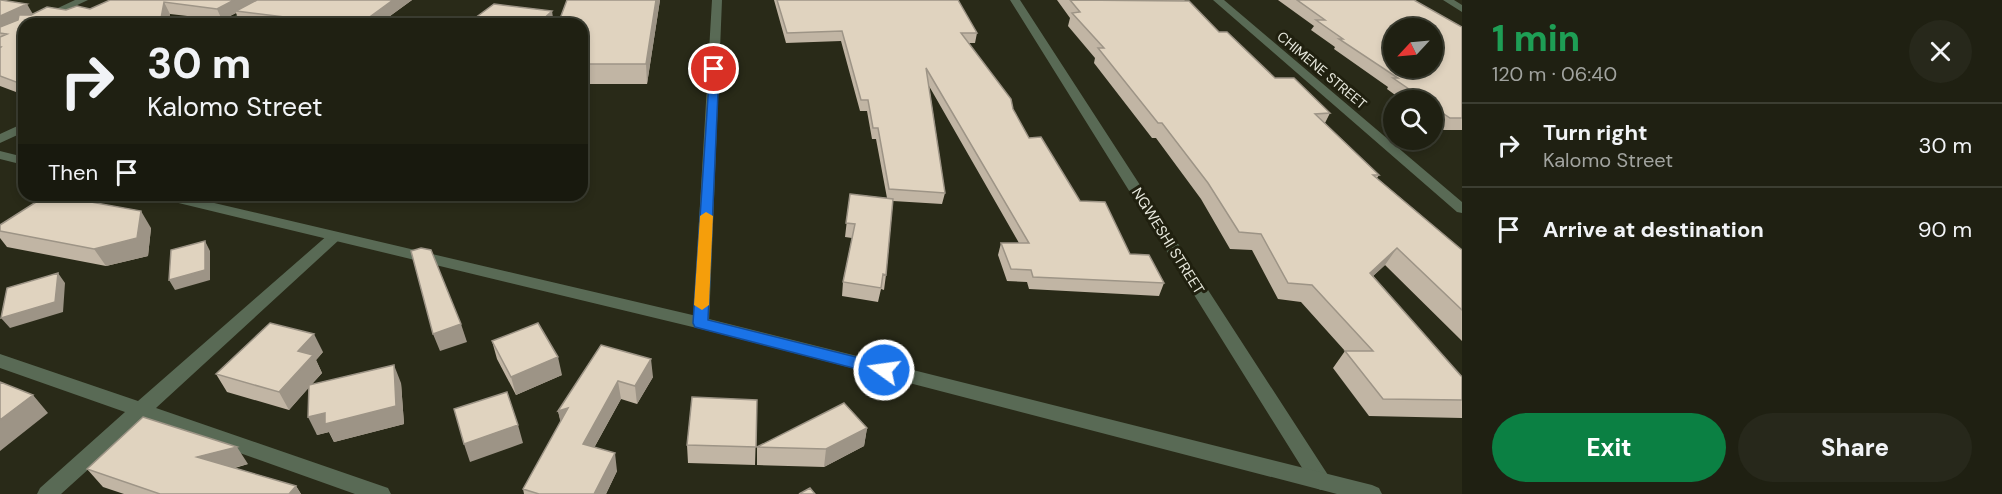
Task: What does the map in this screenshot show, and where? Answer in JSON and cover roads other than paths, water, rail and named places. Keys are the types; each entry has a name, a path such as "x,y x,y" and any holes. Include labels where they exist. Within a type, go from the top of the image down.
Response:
{"street":[{"path":"42,18 83,0"},
{"path":"237,18 272,0"},
{"path":"701,323 717,0"},
{"name":"NGWESHI STREET","path":"1015,0 1321,481"},
{"name":"CHIMENE STREET","path":"1218,0 1462,208"},
{"path":"1448,0 1462,9"},
{"path":"0,139 18,130"},
{"path":"0,155 18,160"},
{"path":"187,201 701,323 1372,494"},
{"path":"47,494 334,237"},
{"path":"0,362 143,409 381,494"}]}
